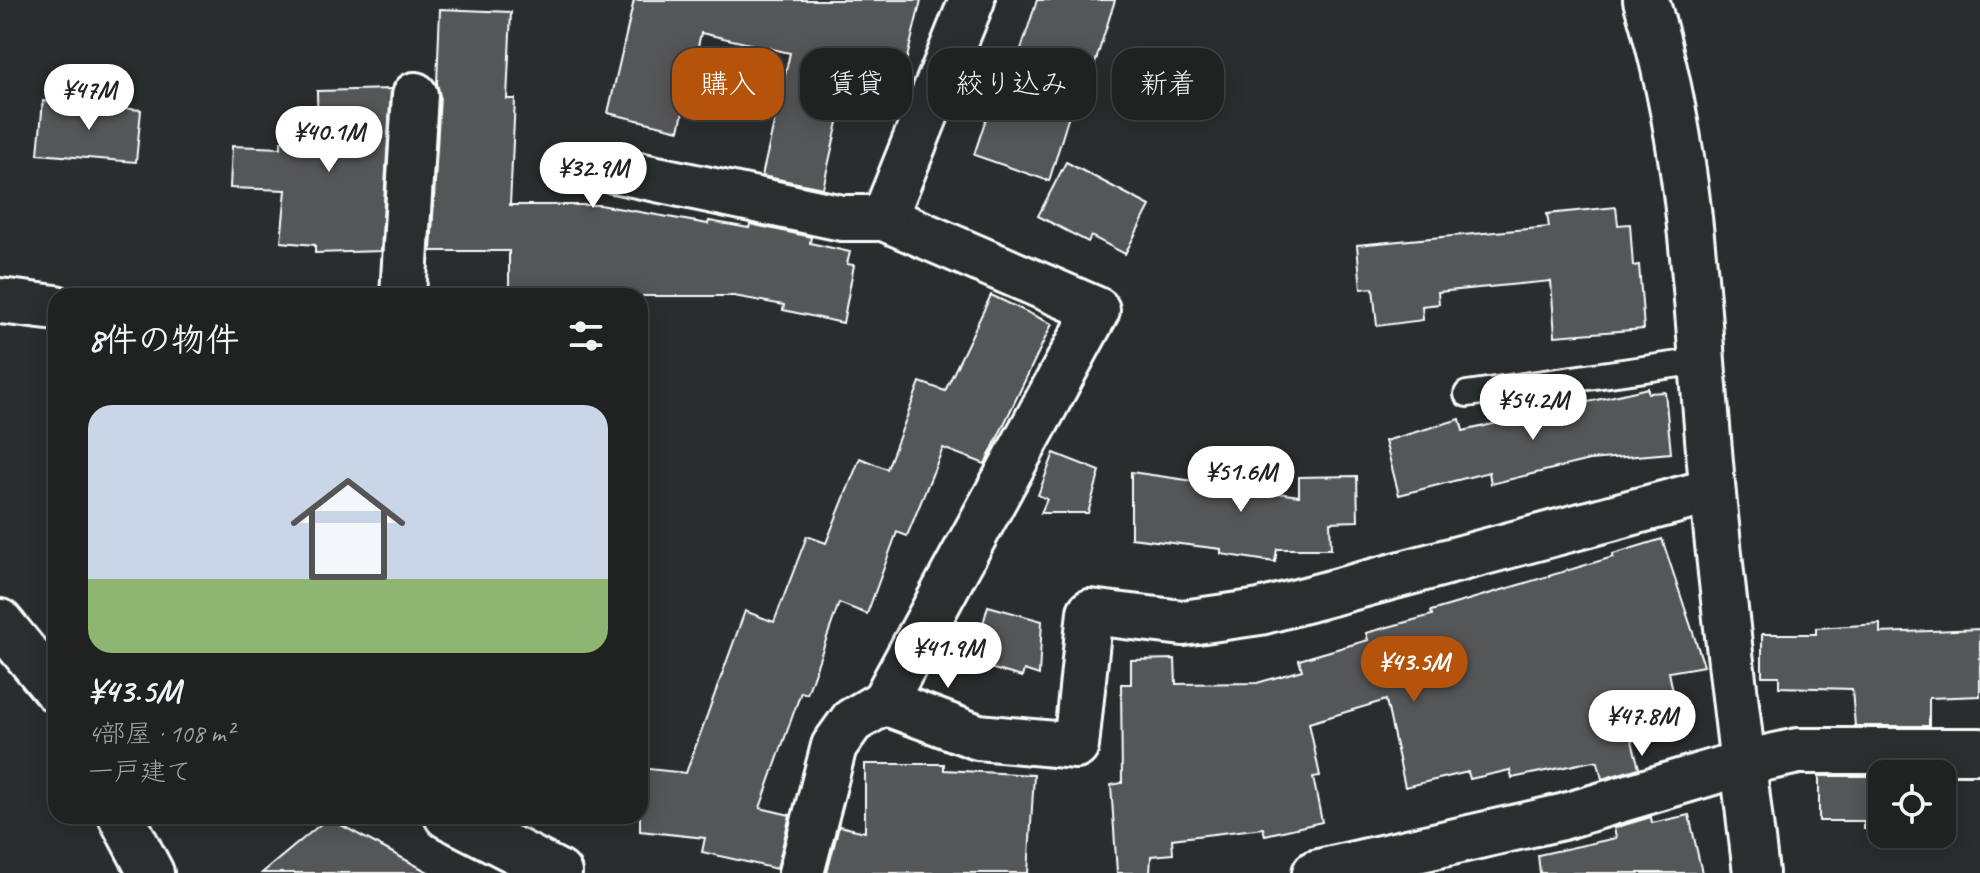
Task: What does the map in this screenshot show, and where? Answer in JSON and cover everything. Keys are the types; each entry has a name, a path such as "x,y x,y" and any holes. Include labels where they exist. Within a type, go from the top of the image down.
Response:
{"street":[{"path":"884,218 972,0"},
{"path":"1646,0 1675,106 1691,215 1712,491 1756,873"},
{"path":"403,288 415,95"},
{"path":"614,170 842,218 884,218 1097,310 884,702 852,721 834,746 801,873"},
{"path":"0,301 48,307"},
{"path":"884,702 978,737 1076,746 1090,612 1183,623 1260,612 1712,491"},
{"path":"0,622 48,680"},
{"path":"1315,873 1562,817 1743,763 1798,751 1980,751"},
{"path":"125,824 151,873"},
{"path":"463,824 559,873"}],"lane":[{"path":"1467,394 1701,361"}],"building":[{"path":"634,0 921,0 909,48 800,48 800,120 838,120 823,188 762,176 775,120 784,120 784,79 790,53 784,52 784,48 768,48 701,33 698,48 672,48 672,120 681,120 679,130 608,113"},
{"path":"1037,0 1115,0 1096,60 1096,48 1021,48"},
{"path":"440,9 511,12 507,99 515,99 510,205 600,205 708,224 709,221 749,228 750,224 811,237 810,243 850,252 847,264 854,265 843,323 783,310 784,305 734,296 648,296 648,288 509,288 509,251 431,251 440,96 437,83"},
{"path":"391,89 381,251 315,253 315,245 281,242 286,190 230,188 232,146 281,148 281,141 318,143 317,91"},
{"path":"43,101 141,110 136,162 38,154"},
{"path":"986,120 1068,120 1049,181 974,155"},
{"path":"1066,162 1150,206 1125,254 1091,236 1088,242 1038,216"},
{"path":"1616,207 1618,225 1630,224 1633,266 1639,265 1644,329 1555,336 1551,281 1438,292 1439,304 1422,306 1423,320 1377,326 1373,288 1361,289 1357,245 1549,227 1547,214"},
{"path":"991,295 1052,324 985,464 943,448 907,536 897,532 867,614 839,603 807,694 801,692 760,808 790,815 777,869 702,852 705,838 640,831 640,824 648,824 648,769 686,773 745,611 774,622 807,536 826,543 860,458 887,469 920,382 945,391"},
{"path":"1648,388 1648,393 1665,392 1671,453 1589,460 1491,484 1489,472 1399,495 1385,441 1460,419 1463,431"},
{"path":"1054,453 1100,471 1088,513 1041,513 1047,499 1038,495"},
{"path":"1131,472 1299,496 1299,477 1357,476 1358,521 1330,522 1331,549 1277,549 1275,562 1221,554 1221,549 1131,538"},
{"path":"1662,539 1704,666 1669,672 1680,726 1631,737 1639,768 1602,779 1598,762 1593,761 1512,778 1510,770 1470,779 1468,772 1405,787 1386,700 1309,723 1320,776 1313,777 1322,822 1265,835 1263,828 1172,839 1173,854 1151,856 1150,873 1117,873 1111,785 1122,783 1121,684 1131,684 1131,660 1175,659 1176,684 1257,683 1302,670 1299,660 1368,640 1366,633 1432,615 1431,611 1613,557 1613,554"},
{"path":"988,606 1042,621 1039,675 1024,670 1022,677 972,663"},
{"path":"1880,624 1880,633 1980,629 1980,696 1929,698 1929,726 1855,726 1852,689 1779,687 1779,676 1762,676 1762,634 1816,634 1816,628"},
{"path":"865,764 944,764 944,770 1034,775 1028,873 827,873 839,826 865,832"},
{"path":"1819,776 1868,776 1868,829 1864,829 1864,821 1819,821"},
{"path":"1689,815 1702,873 1540,873 1538,855 1616,838 1614,828 1651,817 1652,823"},
{"path":"321,824 339,824 430,873 262,873"}]}
